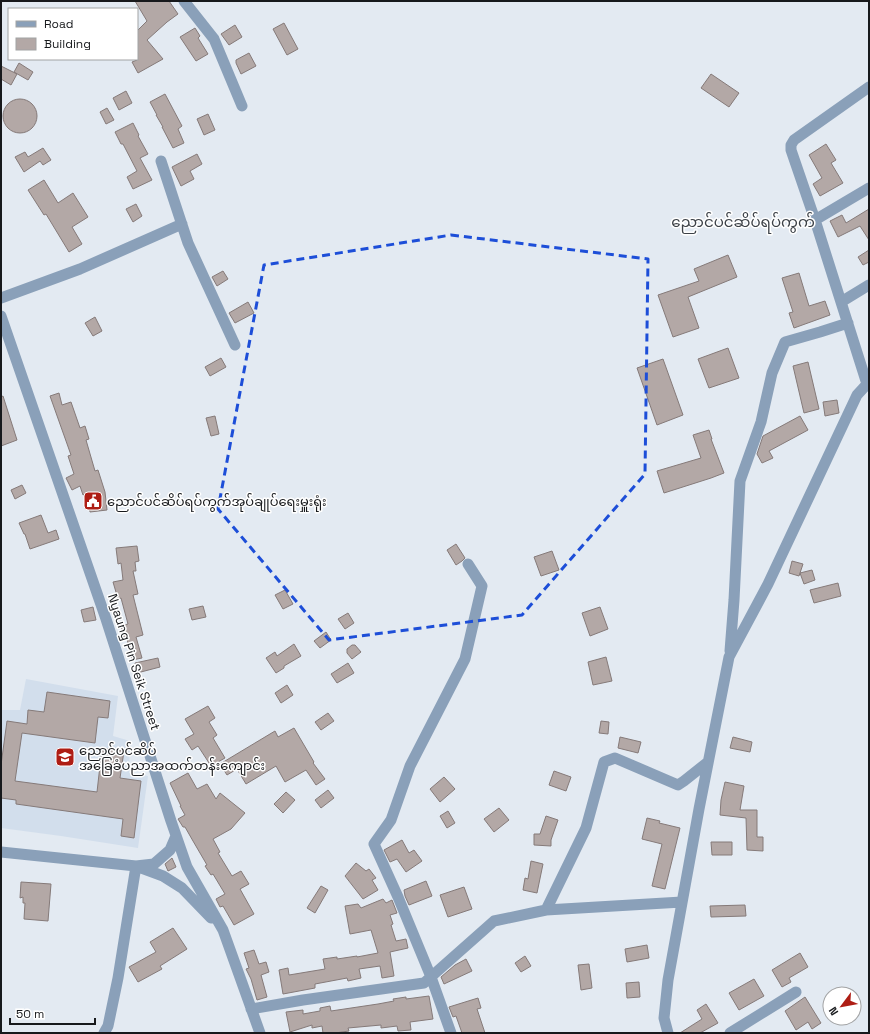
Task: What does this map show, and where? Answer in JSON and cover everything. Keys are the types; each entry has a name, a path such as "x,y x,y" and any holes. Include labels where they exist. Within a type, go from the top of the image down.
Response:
{"street":[{"path":"184,1 214,39 242,106"},
{"path":"729,657 768,584 857,395 868,383 791,150 791,145 794,140 869,87"},
{"path":"161,160 188,243 235,345"},
{"path":"815,220 869,188"},
{"path":"1,298 80,270 182,224"},
{"path":"841,302 869,285"},
{"name":"Nyaung Pin Seik Street","path":"1,316 106,619 187,867 223,930 260,1033"},
{"path":"668,1033 664,1018 668,980 729,657 734,600 740,481 761,422 772,373 785,342 848,322"},
{"path":"451,1033 431,977 374,844 391,820 410,766 465,659 482,586 468,564"},
{"path":"546,910 586,828 604,762 615,758 678,785 708,762"},
{"path":"1,852 136,866 154,864 170,850 176,836"},
{"path":"136,866 163,876 182,888 223,930"},
{"path":"104,1033 108,1026 118,978 136,866"},
{"path":"251,1010 303,1000 424,983 494,921 546,910 682,902"},
{"path":"730,1033 796,992"}],"highlighted area":[{"path":"451,235 648,259 645,474 522,615 329,640 218,509 264,265"}],"shaded area":[{"name":"ညောင်ပင်ဆိပ် အခြေခံပညာအထက်တန်းကျောင်း","path":"26,679 118,696 113,736 130,741 129,773 148,776 138,848 1,828 1,710 20,710"}],"building":[{"path":"135,1 169,1 178,14 147,40 163,59 138,73 132,62 138,60 138,30 147,21"},
{"path":"284,23 298,49 287,55 273,29"},
{"path":"235,25 242,37 229,45 221,34"},
{"path":"195,28 200,36 198,38 208,54 196,61 180,37"},
{"path":"249,53 256,66 241,74 236,60"},
{"path":"19,63 33,72 28,80 14,72"},
{"path":"1,66 17,74 11,85 1,79"},
{"path":"711,74 739,93 729,107 701,88"},
{"path":"126,91 132,103 119,110 113,98"},
{"path":"165,94 182,126 178,129 184,143 173,148 150,102"},
{"path":"17,99 23,99 32,104 36,110 36,122 32,128 23,133 17,133 8,128 3,119 3,113 8,104"},
{"path":"107,108 114,120 106,124 100,112"},
{"path":"208,114 215,130 204,135 197,119"},
{"path":"133,123 148,154 140,158 152,180 133,189 127,177 137,171 115,132"},
{"path":"826,144 836,160 831,163 843,183 820,196 813,184 822,178 809,155"},
{"path":"43,148 51,160 43,165 40,161 24,172 15,157 25,152 28,157"},
{"path":"197,154 202,164 190,171 194,179 181,186 172,167"},
{"path":"44,180 58,203 73,193 88,217 72,227 82,244 69,252 46,214 44,215 28,190"},
{"path":"136,204 142,216 133,222 126,209"},
{"path":"869,209 869,240 860,226 838,237 830,221 842,215 846,223"},
{"path":"869,250 869,262 863,265 858,257"},
{"path":"728,255 737,277 688,297 699,328 673,337 658,295 699,281 694,269"},
{"path":"223,271 228,279 217,286 212,277"},
{"path":"799,273 809,306 825,301 830,315 794,328 789,313 793,312 782,278"},
{"path":"248,302 254,313 235,323 229,313"},
{"path":"95,317 102,331 93,336 85,323"},
{"path":"728,348 739,378 709,388 698,359"},
{"path":"221,358 226,367 210,376 205,367"},
{"path":"663,359 683,415 657,425 637,368"},
{"path":"808,362 819,409 804,413 793,366"},
{"path":"59,393 62,405 71,402 80,428 85,426 89,439 86,440 95,471 98,470 105,492 107,510 90,512 87,493 83,495 80,486 72,490 66,478 74,474 68,456 71,455 50,396"},
{"path":"3,396 17,440 1,446 1,397"},
{"path":"837,400 839,413 825,416 823,402"},
{"path":"215,416 219,434 211,436 206,418"},
{"path":"800,416 808,430 769,451 773,458 762,463 757,454 763,436"},
{"path":"709,430 724,473 664,493 657,471 701,458 693,435"},
{"path":"22,485 26,493 15,499 11,490"},
{"path":"41,515 48,533 56,530 59,539 30,549 25,534 19,523"},
{"path":"456,544 465,558 456,565 447,550"},
{"path":"137,546 139,561 135,562 136,571 133,571 138,594 133,595 143,635 136,637 142,658 132,660 127,639 124,640 121,626 128,624 121,598 118,599 113,582 123,580 121,563 118,564 116,548"},
{"path":"552,551 559,570 541,576 534,557"},
{"path":"792,561 803,564 799,576 789,573"},
{"path":"812,570 815,580 804,584 800,573"},
{"path":"838,583 841,596 814,603 810,590"},
{"path":"285,590 293,604 283,609 275,595"},
{"path":"203,606 206,617 192,620 189,609"},
{"path":"93,607 96,620 84,622 81,610"},
{"path":"600,607 608,629 590,636 582,613"},
{"path":"348,613 354,623 345,629 338,619"},
{"path":"326,632 331,640 320,648 314,641"},
{"path":"294,644 301,656 284,666 284,668 276,673 266,658 275,652 277,656"},
{"path":"352,645 355,645 361,652 352,659 347,653 347,649"},
{"path":"606,657 612,681 593,685 588,662"},
{"path":"158,658 160,667 137,673 135,663"},
{"path":"348,663 354,673 337,683 331,674"},
{"path":"287,685 293,695 281,703 275,693"},
{"path":"47,692 110,701 108,718 98,717 95,743 22,733 15,781 97,792 102,748 124,751 120,778 141,781 134,838 121,836 123,819 16,804 16,800 1,798 1,765 7,721 27,724 28,710 44,712"},
{"path":"208,706 215,718 209,722 217,735 213,738 225,758 211,766 198,746 192,750 185,739 194,734 185,719"},
{"path":"328,713 334,721 321,730 315,722"},
{"path":"601,721 609,722 608,734 599,733"},
{"path":"294,728 314,762 313,763 325,779 316,785 306,770 285,782 276,766 246,784 237,769 227,775 220,764 275,731 278,737"},
{"path":"620,737 641,742 638,753 618,748"},
{"path":"733,737 752,742 750,752 730,748"},
{"path":"554,771 571,777 566,791 549,785"},
{"path":"188,773 197,789 207,784 216,799 220,793 245,813 231,829 213,839 220,852 218,853 232,876 241,871 249,884 240,889 254,914 234,925 223,906 220,907 216,899 225,894 213,874 211,875 205,866 207,865 185,827 183,827 178,819 185,815 170,783"},
{"path":"444,777 455,789 440,802 430,789"},
{"path":"725,782 744,786 740,810 757,810 757,837 763,837 763,851 747,850 746,818 720,815 721,800"},
{"path":"328,790 334,798 321,808 315,800"},
{"path":"286,792 295,800 283,813 274,804"},
{"path":"499,808 509,820 494,832 484,819"},
{"path":"448,811 455,823 447,828 440,816"},
{"path":"546,816 558,820 551,840 551,846 534,845 534,834 540,834"},
{"path":"647,818 660,821 659,823 680,828 665,889 652,886 662,844 642,839"},
{"path":"402,840 409,853 414,850 422,861 406,872 397,859 390,862 384,850"},
{"path":"711,842 732,842 732,855 712,855"},
{"path":"172,858 176,867 168,871 165,864"},
{"path":"531,861 543,864 537,893 523,890 525,878 528,879"},
{"path":"356,863 366,871 369,869 376,878 372,880 378,890 363,899 345,876"},
{"path":"426,881 432,896 409,905 404,890"},
{"path":"21,882 51,884 48,921 24,919 25,903 23,903 23,897 20,898"},
{"path":"321,886 328,890 315,913 307,908"},
{"path":"464,887 472,909 448,917 440,895"},
{"path":"383,899 386,903 392,900 397,913 390,915 393,924 391,925 396,941 406,939 408,948 390,952 394,976 382,978 380,966 359,969 361,978 348,981 347,978 315,984 315,988 283,994 279,970 288,968 289,975 325,969 323,959 357,957 378,953 371,930 350,934 345,906 358,904 361,908"},
{"path":"745,905 746,916 711,917 710,906"},
{"path":"173,928 187,949 160,966 162,969 138,982 129,967 156,952 150,942"},
{"path":"647,945 649,958 627,962 625,949"},
{"path":"254,950 259,964 266,962 269,972 261,975 267,997 257,1000 251,979 246,969 249,968 244,953"},
{"path":"800,953 808,967 789,978 791,982 782,987 772,970"},
{"path":"525,956 531,966 521,972 515,963"},
{"path":"466,959 472,971 444,984 441,977 455,965"},
{"path":"589,964 592,988 581,990 578,965"},
{"path":"754,979 764,996 739,1010 729,993"},
{"path":"639,982 640,997 627,998 626,983"},
{"path":"429,996 433,1019 410,1022 411,1030 398,1031 397,1026 381,1028 381,1025 348,1028 349,1031 335,1033 323,1033 322,1026 312,1028 312,1025 290,1032 286,1012 303,1010 303,1014 320,1011 320,1008 330,1006 331,1011 378,1004 394,1001 393,999 406,997 406,999"},
{"path":"805,997 821,1023 812,1029 808,1022 796,1030 785,1011"},
{"path":"478,998 481,1008 477,1009 485,1033 462,1033 456,1016 453,1017 449,1007"},
{"path":"706,1004 718,1023 700,1033 680,1033 702,1019 697,1010"}],"place":[{"name":"ညောင်ပင်ဆိပ်ရပ်ကွက်အုပ်ချုပ်ရေးမှူးရုံး","path":"93,501"},
{"name":"ညောင်ပင်ဆိပ် အခြေခံပညာအထက်တန်းကျောင်း","path":"65,757"}],"district":[{"name":"ညောင်ပင်ဆိပ်ရပ်ကွက်","path":"743,221"}]}
